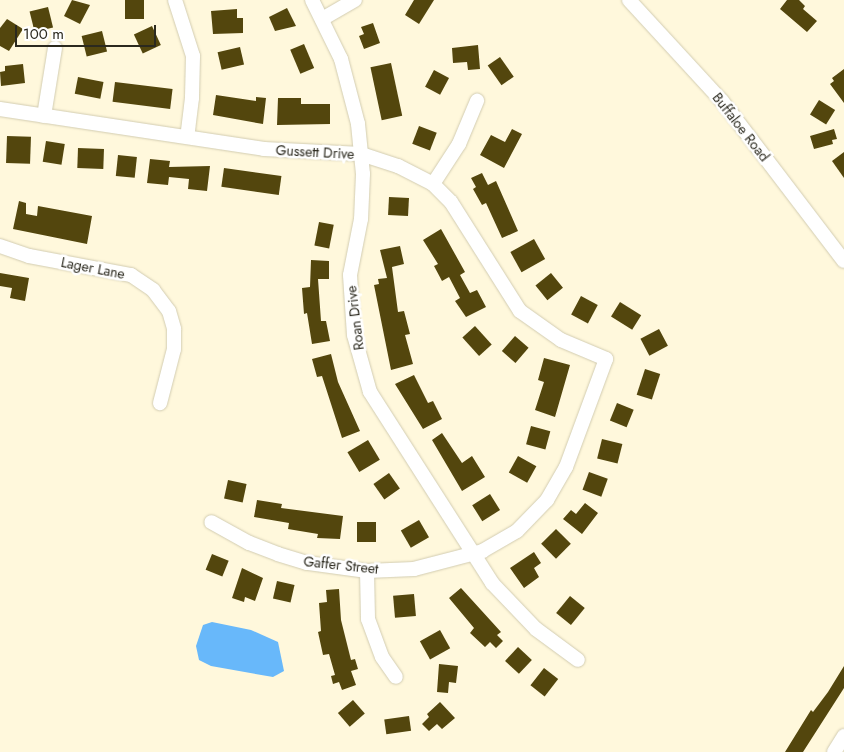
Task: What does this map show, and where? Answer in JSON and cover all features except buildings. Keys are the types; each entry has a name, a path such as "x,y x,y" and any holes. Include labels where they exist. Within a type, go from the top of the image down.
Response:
{"street":[{"path":"175,0 193,56 194,76 187,137"},
{"name":"Roan Drive","path":"312,0 341,59 350,88 361,154 361,219 350,275 354,334 370,392 473,555 514,608 578,660"},
{"path":"322,19 354,0"},
{"name":"Buffaloe Road","path":"629,0 722,101 844,261"},
{"path":"44,116 54,48"},
{"path":"433,184 459,144 477,101"},
{"name":"Gussett Drive","path":"0,109 264,150 361,154 398,166 433,184 451,202 520,310 561,340 606,360"},
{"name":"Lager Lane","path":"0,246 29,256 131,275 153,290 169,311 174,329 174,349 160,403"},
{"name":"Gaffer Street","path":"211,522 278,554 307,563 367,571 414,568 473,555 516,531 547,500 566,467 606,360"},
{"path":"367,571 368,619 378,650 396,677"},
{"path":"834,752 844,736"}],"water":[{"path":"212,622 251,630 278,642 284,671 273,677 211,666 199,660 196,646 203,625"}]}
